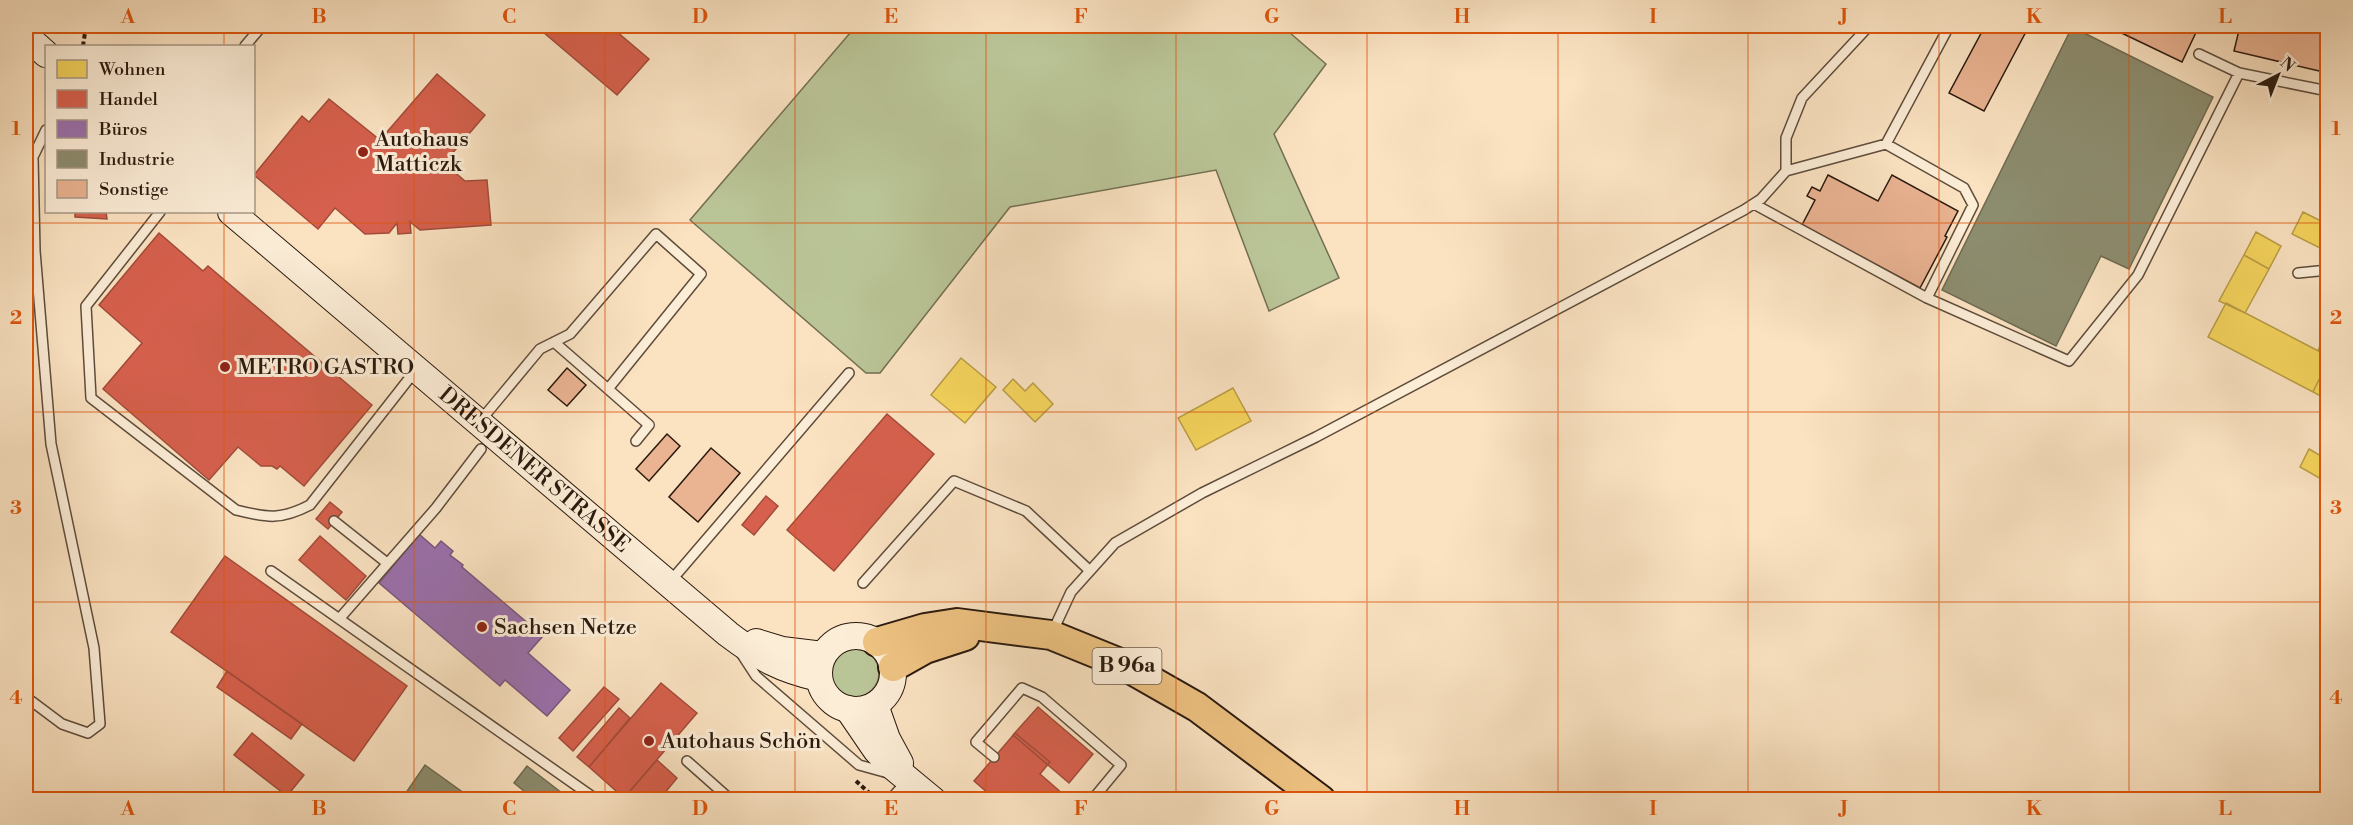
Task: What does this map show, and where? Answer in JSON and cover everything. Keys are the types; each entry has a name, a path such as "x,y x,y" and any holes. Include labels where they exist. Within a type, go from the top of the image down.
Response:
{"main road":[{"path":"26,36 45,53"},
{"name":"DRESDENER STRASSE","path":"232,213 728,634 782,650 821,667"},
{"name":"B 96a","path":"877,642 925,628 957,623 1051,635 1120,663 1197,707 1322,800"},
{"name":"B 96a","path":"893,667 925,649 997,628"},
{"path":"849,636 864,637 877,642 888,654 893,667 889,690 875,705 862,709 838,706 829,699 823,689 821,667 834,643 849,636"},
{"path":"875,705 887,739 909,779"},
{"path":"848,709 887,762 933,800"}],"lane":[{"path":"246,45 262,26"},
{"path":"1786,171 1786,138 1802,98 1869,26"},
{"path":"1886,144 1946,32"},
{"path":"2199,54 2239,74 2328,91"},
{"path":"1754,204 1928,298 2069,361 2139,275 2239,74"},
{"path":"26,696 62,724 88,733 100,724 94,648 51,444 30,252 33,157 45,132"},
{"path":"1051,635 1071,592 1115,543 1202,493 1316,437 1754,204 1786,171 1886,144 1964,188 1973,205 1928,298"},
{"path":"159,213 86,306 91,398 236,510 262,517 290,515 310,505 417,369"},
{"path":"479,422 540,349 570,334 656,234 701,274 608,389"},
{"path":"2298,273 2328,270"},
{"path":"554,342 649,425 636,441"},
{"path":"668,583 849,373"},
{"path":"340,618 436,508 481,449"},
{"path":"863,583 954,482 1026,512 1089,570"},
{"path":"436,508 444,515"},
{"path":"334,522 387,563"},
{"path":"271,571 597,800"},
{"path":"728,634 756,676 859,765 909,779 890,800"},
{"path":"994,757 976,742 1022,688 1042,697 1121,765 1092,800"},
{"path":"687,761 731,800"}],"path":[{"path":"83,45 86,26"}],"green space":[{"path":"856,26 1282,26 1326,64 1274,134 1339,278 1269,311 1216,170 1010,207 880,373 866,373 690,220"},
{"path":"855,649 872,656 879,673 872,690 855,697 838,690 831,673 838,656"}],"building: Wohnen":[{"path":"2303,212 2323,222 2328,212 2328,252 2292,234"},
{"path":"2256,232 2281,246 2269,269 2244,255"},
{"path":"2244,255 2269,269 2245,313 2219,301"},
{"path":"2226,303 2328,356 2328,361 2313,392 2208,337"},
{"path":"2328,325 2328,356 2318,351"},
{"path":"961,358 996,387 965,423 931,395"},
{"path":"2328,361 2328,400 2313,392"},
{"path":"1013,379 1025,391 1033,383 1053,404 1035,422 1003,390"},
{"path":"1233,388 1251,421 1196,450 1178,418"},
{"path":"2309,449 2328,460 2328,483 2300,467"}],"building: Handel":[{"path":"536,26 610,26 649,59 617,95"},
{"name":"Autohaus Matticzk","path":"437,74 485,115 444,163 465,181 487,180 491,225 420,230 410,222 411,233 398,234 397,223 389,233 365,234 335,208 318,229 255,176 302,116 309,122 329,99 380,140"},
{"path":"75,213 106,213 107,219 75,217"},
{"name":"METRO GASTRO","path":"159,233 203,271 208,266 372,405 304,486 280,466 277,469 272,466 261,466 238,447 209,480 103,389 142,343 99,305"},
{"path":"887,414 934,454 834,571 787,530"},
{"path":"766,496 778,506 754,535 742,525"},
{"path":"330,502 342,512 328,529 316,519"},
{"path":"320,536 366,576 346,600 299,560"},
{"path":"225,556 407,686 354,761 171,632"},
{"path":"227,671 302,724 291,739 217,687"},
{"path":"661,683 697,713 624,798 589,767"},
{"path":"604,687 619,699 573,751 559,738"},
{"path":"1038,707 1093,754 1069,783 1013,735"},
{"path":"619,708 630,718 589,767 577,757"},
{"path":"252,733 304,775 287,796 234,755"},
{"path":"1015,733 1050,762 1040,774 1063,794 1058,800 996,800 974,781"},
{"path":"657,760 677,778 659,800 626,800 624,798"}],"building: Büros":[{"name":"Sachsen Netze","path":"419,534 435,548 441,541 453,551 450,555 463,565 462,567 543,636 528,653 570,690 547,716 505,680 500,686 379,583"}],"building: Industrie":[{"path":"2072,27 2213,97 2129,269 2101,256 2056,346 1942,290"},
{"path":"425,765 472,799 472,800 401,800"},
{"path":"527,766 571,800 535,800 514,783"}],"building: Sonstige":[{"path":"1985,26 2029,26 1984,111 1949,93"},
{"path":"2107,26 2199,26 2182,62"},
{"path":"2240,26 2303,26 2328,31 2328,73 2234,51"},
{"path":"1828,175 1878,201 1892,175 1958,211 1920,288 1802,225 1815,200 1807,196 1812,187 1820,191"},
{"path":"567,368 586,385 567,406 548,390"},
{"path":"667,434 680,446 649,481 636,469"},
{"path":"711,448 740,473 698,522 669,497"}],"place":[{"name":"Autohaus Matticzk","path":"363,152"},
{"name":"METRO GASTRO","path":"225,367"},
{"name":"Sachsen Netze","path":"482,627"},
{"name":"Autohaus Schön","path":"649,741"}]}
